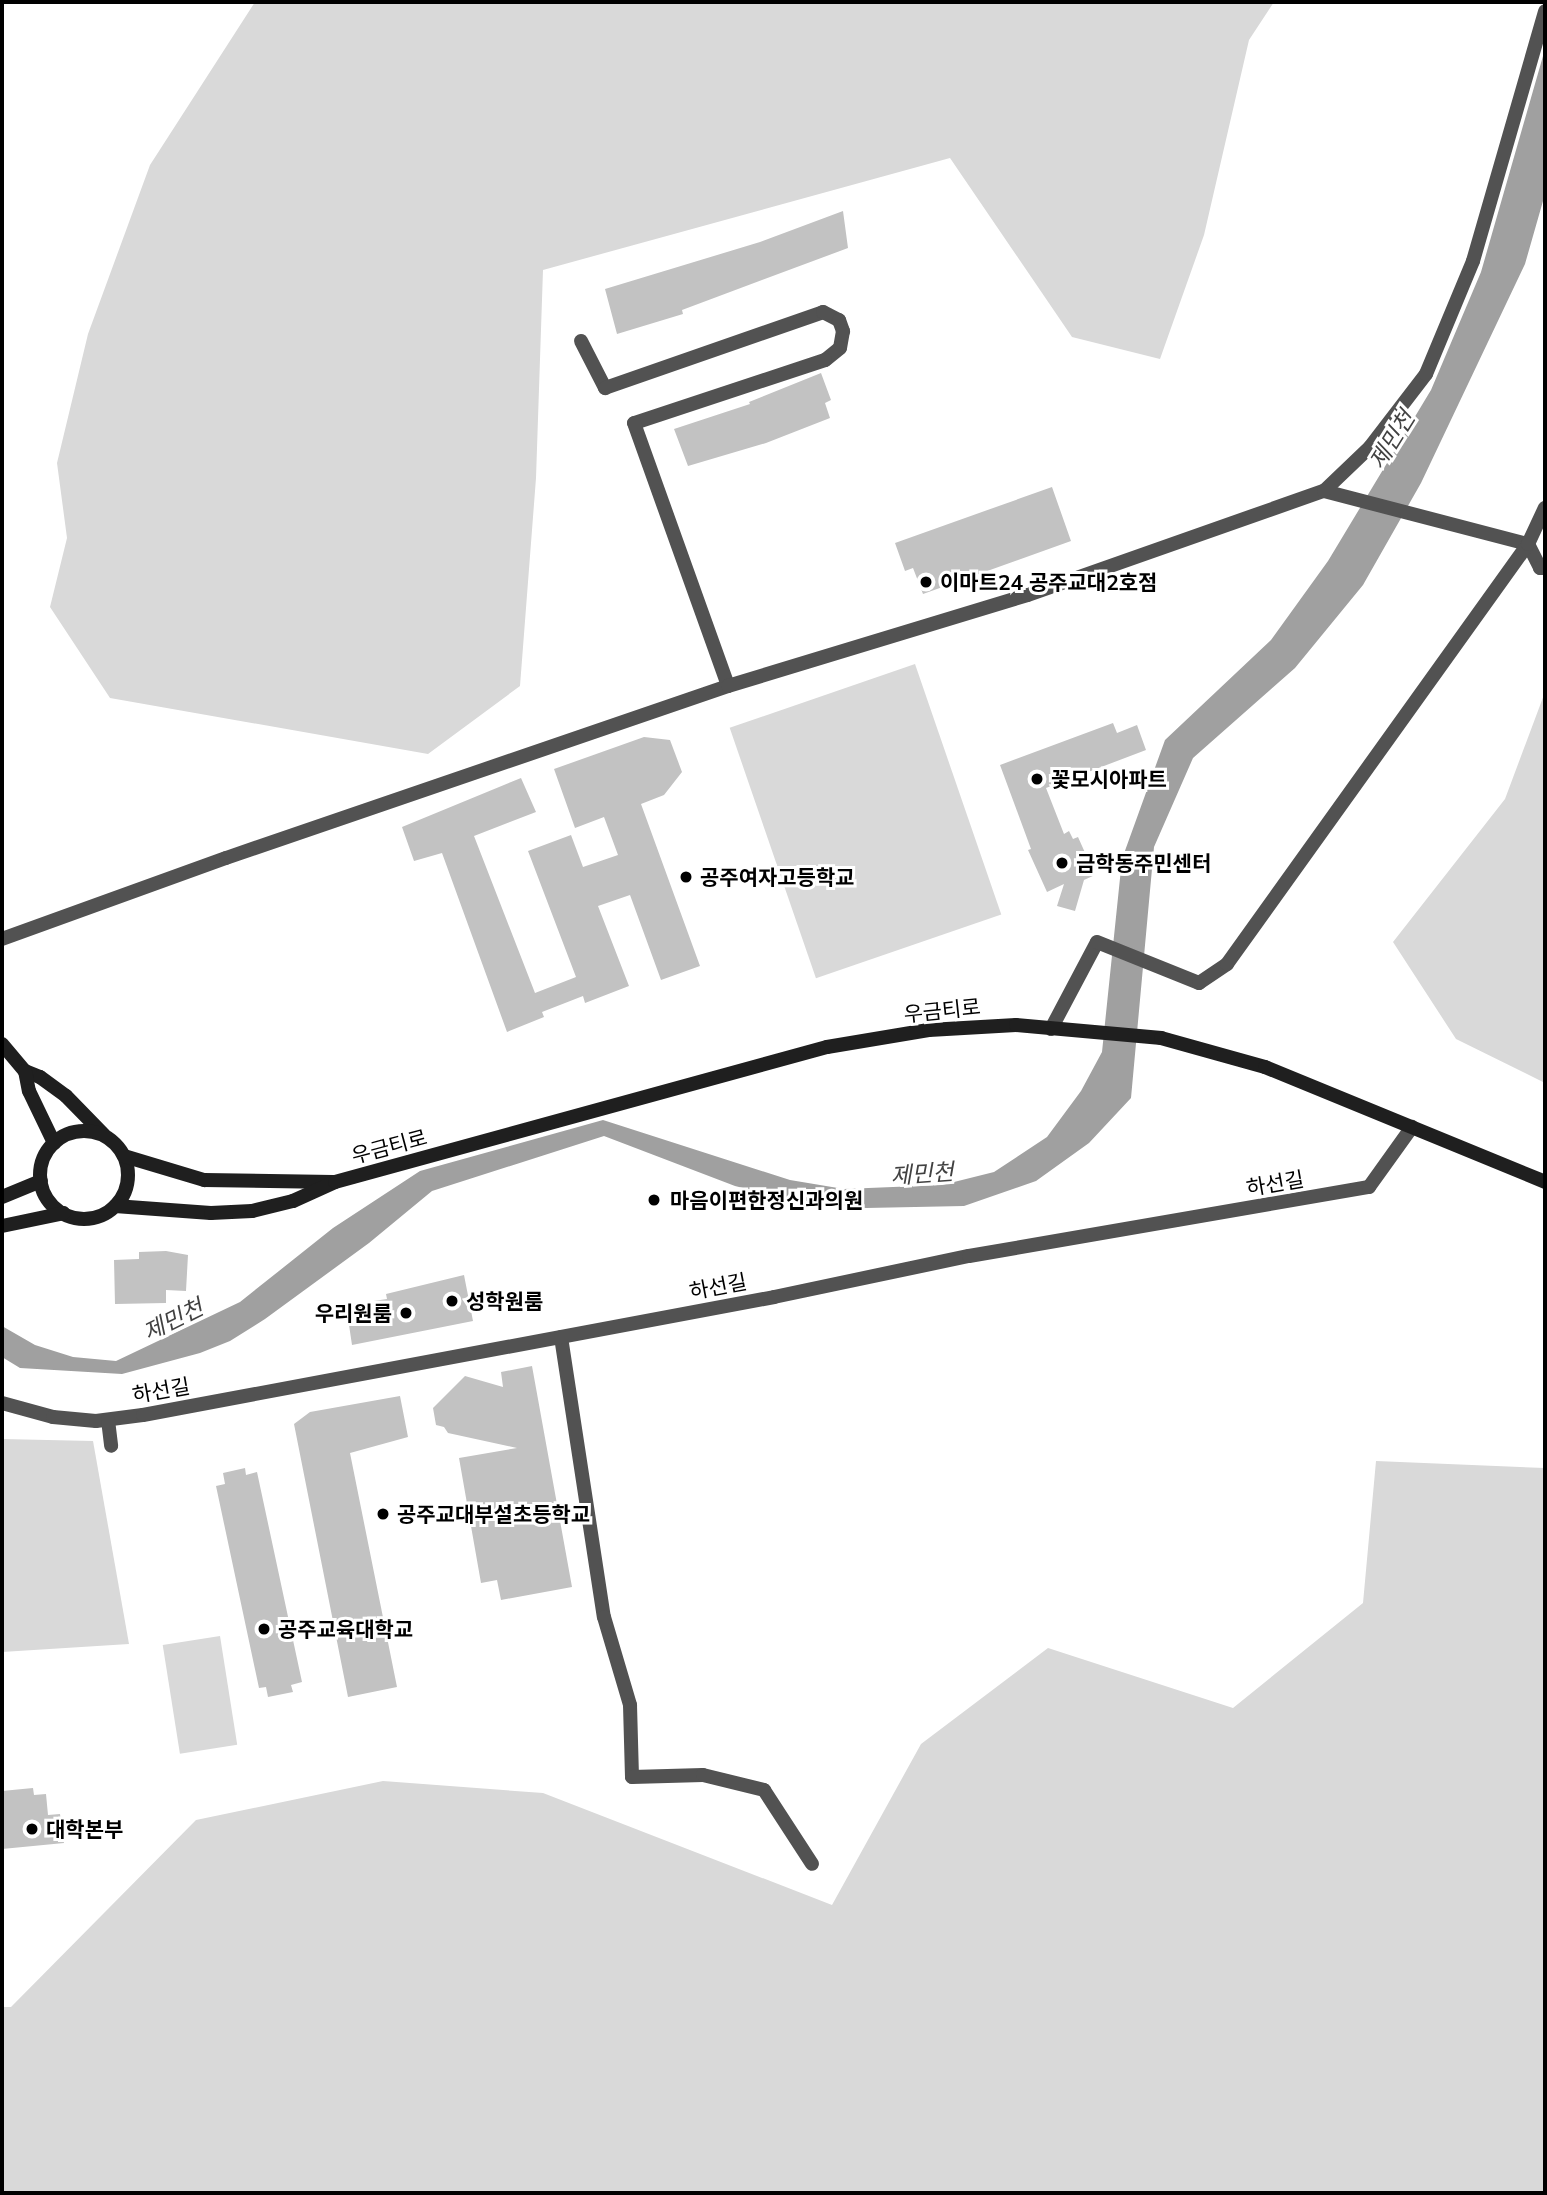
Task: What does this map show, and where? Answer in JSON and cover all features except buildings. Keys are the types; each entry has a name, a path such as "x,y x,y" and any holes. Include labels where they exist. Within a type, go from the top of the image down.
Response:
{"main road":[{"name":"우금티로","path":"115,1206 211,1213 252,1211 293,1200 335,1182 827,1047 929,1030 1016,1025 1051,1029 1090,1029 1161,1038 1265,1067 1545,1182"},
{"path":"2,1044 25,1071 40,1077 66,1096 124,1156 128,1183 115,1206 90,1218 64,1213 2,1226"},
{"path":"25,1071 29,1091 54,1143"},
{"path":"64,1213 45,1194 41,1167 54,1143 79,1131 105,1136"},
{"name":"우금티로","path":"124,1156 204,1180 335,1182"},
{"path":"2,1198 41,1181"}],"street":[{"path":"2,939 226,858 728,686 1028,596 1324,491 1370,447 1426,374 1473,261 1545,11"},
{"path":"580,341 606,388 823,313 839,320 843,331 840,348 825,360 634,424 728,686"},
{"path":"1324,491 1528,544 1540,568 1545,568"},
{"path":"1051,1029 1097,942 1166,972 1199,983 1227,964 1528,544 1545,508"},
{"name":"하선길","path":"2,1403 53,1417 108,1420 561,1337 969,1256 1370,1187 1412,1127"},
{"path":"561,1337 604,1617 630,1705 632,1777 702,1776 764,1790 812,1864"},
{"path":"108,1420 111,1446"}],"shaded area":[{"path":"255,2 1274,2 1249,40 1204,235 1160,359 1072,337 950,158 543,270 536,478 520,686 428,754 110,698 50,607 67,538 57,463 88,334 150,165"},
{"name":"제민천","path":"1545,49 1545,194 1525,264 1421,483 1363,585 1295,668 1193,758 1154,847 1131,1098 1089,1143 1036,1181 964,1206 866,1208 800,1202 735,1186 604,1136 432,1191 369,1243 265,1319 230,1341 200,1353 122,1374 20,1368 2,1357 2,1326 35,1345 73,1357 116,1361 240,1302 333,1228 420,1171 603,1120 790,1180 844,1189 942,1185 994,1172 1047,1137 1081,1091 1102,1052 1122,859 1165,740 1271,640 1328,561 1431,390 1481,272"},
{"path":"915,664 1001,915 816,978 730,728"},
{"path":"1545,692 1545,1083 1456,1039 1393,942 1505,799"},
{"path":"2,1439 93,1441 129,1644 2,1652"},
{"path":"1376,1461 1545,1468 1545,2193 2,2193 2,2007 11,2007 196,1820 383,1781 543,1793 832,1905 921,1744 1048,1648 1233,1708 1363,1603"},
{"path":"220,1636 237,1745 180,1754 163,1645"}],"place":[{"name":"이마트24 공주교대2호점","path":"926,582"},
{"name":"꽃모시아파트","path":"1037,779"},
{"name":"금학동주민센터","path":"1062,863"},
{"name":"공주여자고등학교","path":"686,877"},
{"name":"마음이편한정신과의원","path":"654,1200"},
{"name":"성학원룸","path":"452,1301"},
{"name":"우리원룸","path":"406,1313"},
{"name":"공주교대부설초등학교","path":"383,1514"},
{"name":"공주교육대학교","path":"264,1629"},
{"name":"대학본부","path":"32,1829"}]}
